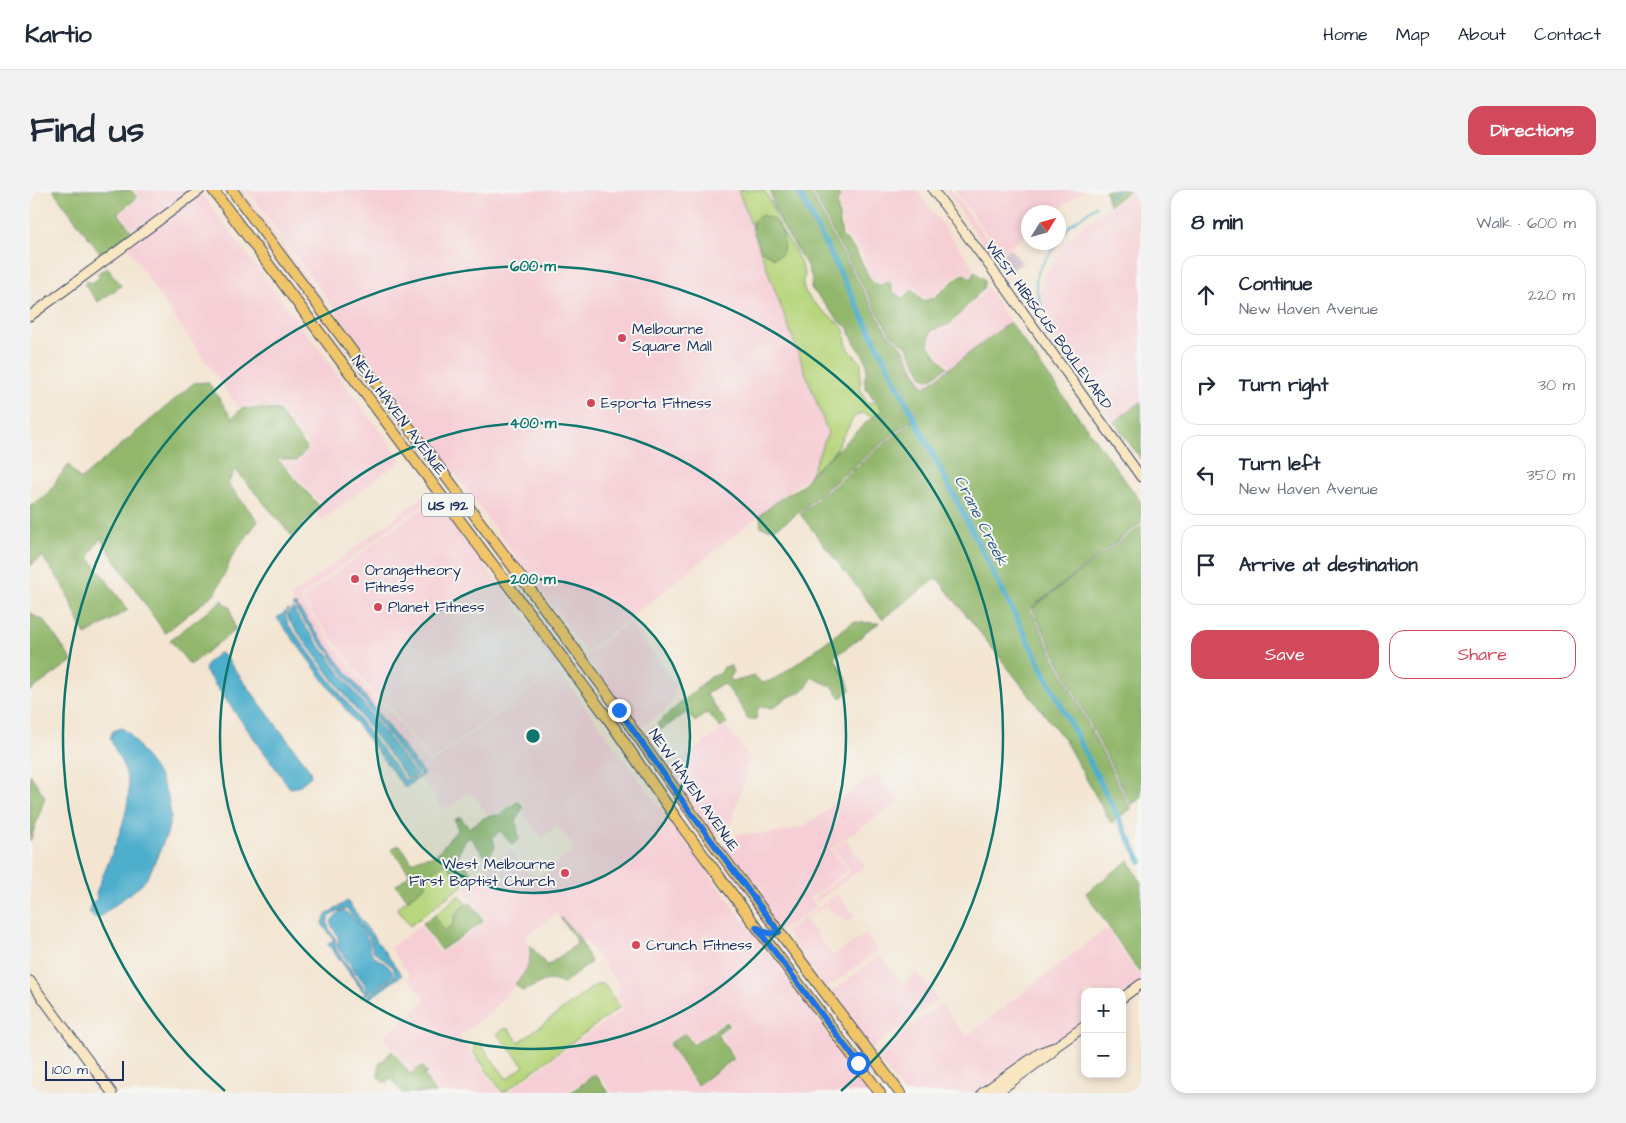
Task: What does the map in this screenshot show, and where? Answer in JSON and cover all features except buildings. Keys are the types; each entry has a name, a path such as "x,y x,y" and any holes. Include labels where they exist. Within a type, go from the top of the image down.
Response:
{"main road":[{"name":"NEW HAVEN AVENUE","path":"213,190 609,720 635,760 756,927 880,1093"},
{"name":"NEW HAVEN AVENUE","path":"232,190 636,734 779,932 900,1093"},
{"path":"264,259 269,257 289,266"},
{"path":"314,327 329,336 343,338"},
{"path":"326,342 343,345 351,349"},
{"path":"609,720 622,731 636,734"},
{"path":"635,760 649,762 661,770"},
{"path":"756,927 769,933 779,932"},
{"path":"767,942 779,943 794,952"},
{"path":"799,985 812,992 825,994"},
{"path":"858,1063 869,1063 884,1072"}],"street":[{"path":"30,316 200,190"},
{"name":"WEST HIBISCUS BOULEVARD","path":"934,190 1141,477"},
{"path":"30,980 112,1093"},
{"path":"1126,995 1141,984"},
{"path":"982,1093 1040,1052 1055,1047 1081,1029"},
{"path":"996,1093 1052,1053 1055,1047"}],"shaded area":[{"path":"134,190 196,190 135,233 121,213 140,199"},
{"path":"238,190 243,190 513,559 263,224"},
{"path":"247,190 738,190 828,433 810,475 586,653"},
{"path":"839,190 917,190 974,268 971,275 963,272 955,276 933,296 923,298 913,286 903,296 895,291 891,280 875,281 867,270 863,256 853,242 845,236 839,203 842,195"},
{"path":"946,190 951,190 1010,270 1003,272"},
{"path":"955,190 1085,190 1065,205 1021,205 1021,238 1001,254"},
{"path":"1135,190 1141,190 1141,402 1114,422 1066,352 1048,320 1040,292 1044,278 1061,250 1066,250 1066,242 1083,225"},
{"path":"201,193 402,460 321,521 316,514 322,505 283,461 297,463 309,450 309,447 280,408 243,406 239,408 157,293 128,246"},
{"path":"1010,248 1022,263 1013,270 1001,255"},
{"path":"986,286 1010,322 924,388 901,345 904,347 922,380 932,381 949,366 930,344 933,333 952,325 985,291"},
{"path":"427,493 432,500 398,522 301,597 300,600 378,704 387,707 431,764 557,669 872,1093 613,1093 596,1072 566,1093 507,1093 622,1010 623,1006 617,998 619,988 616,981 585,939 581,942 578,936 556,914 526,937 525,939 530,945 531,954 526,973 488,1015 459,1036 500,1093 437,1093 427,1075 429,1072 424,1064 411,1071 383,1036 426,1001 390,948 420,926 439,952 442,952 485,923 486,919 463,888 511,850 534,880 575,849 557,826 542,838 523,814 526,806 520,799 517,799 499,812 488,814 470,792 444,810 420,777 424,774 290,597","holes":["727,1019 730,1021 731,1026 720,1034 737,1059 696,1087 667,1044 685,1031 694,1042"]},
{"path":"435,500 560,665 431,761 389,705 381,703 302,599 400,524"},
{"path":"630,621 676,685 674,697 666,710 637,730 584,655 587,655"},
{"path":"654,725 658,729 647,739 670,768 726,726 750,759 731,824 715,836 640,735"},
{"path":"875,774 900,801 830,849 848,870 810,898 816,906 779,932 718,850 738,834 778,833 805,826"},
{"path":"846,840 865,866 816,902 814,898 850,872 850,869 833,849"},
{"path":"838,893 855,917 847,922 841,915 836,917 826,905 807,918 806,921 833,956 866,934 878,951 826,989 785,932"},
{"path":"1107,928 1137,974 1141,973 1141,981 1126,992 1126,988 1081,988 1081,1026 978,1093 904,1093 874,1054 941,1004 966,1036"},
{"path":"881,955 902,985 917,972 938,1000 871,1049 830,993"}],"green space":[{"path":"53,190 131,190 137,198 118,213 133,233 102,256"},
{"path":"738,190 764,190 781,229 794,249 805,275 803,282 804,290 815,304 843,329 848,348 861,363 860,385 862,394 869,403 876,402 883,410 873,417 862,413 854,417 834,452 810,475 828,433 760,250 774,258 753,221 753,230"},
{"path":"770,190 795,190 913,418 789,520 774,529 761,527 760,515 780,499 802,486 810,475 869,420 883,410 866,389 864,379 867,365 854,342 849,328 840,322 811,288 812,278 806,264 784,229 774,207"},
{"path":"798,190 810,190 831,234 889,336 901,345 924,388 1010,322 1141,502 1141,523 1030,609 1129,806 1132,808 1111,823 1064,739 937,578 882,619 800,514 916,418"},
{"path":"813,190 836,190 840,196 837,203 842,237 853,247 873,283 881,285 890,282 893,292 904,299 912,289 922,301 934,298 964,274 972,279 974,271 985,280 983,289 950,324 931,331 928,345 947,367 930,379 924,378 906,345 891,335 833,233"},
{"path":"1105,190 1131,190 1109,205"},
{"path":"762,215 777,223 783,237 783,251 781,255 774,258 760,250 753,230 753,221"},
{"path":"107,267 121,286 98,302 84,284 87,281 92,283 100,277 97,274"},
{"path":"208,382 232,418 242,408 278,410 307,449 296,461 277,458 320,507 292,536 235,469 228,484 258,521 233,555 216,592 165,633 100,538 89,557 128,610 85,635 64,587 42,556 30,566 30,506 50,492 58,478 69,465 80,480 194,383"},
{"path":"1141,402 1141,459 1114,422"},
{"path":"1141,526 1141,798 1131,805 1032,608"},
{"path":"223,600 225,605 230,607 235,630 190,665 170,640"},
{"path":"30,612 45,621 72,661 30,691 30,661 33,657 30,653"},
{"path":"853,622 879,623 834,657 847,680 850,690 841,698 833,687 811,677 807,686 802,691 785,699 773,708 764,706 758,708 756,719 747,719 743,709 725,684 706,694 727,723 720,728 708,712 695,722 687,712 661,730 657,724 710,677 720,674 724,667 731,666 733,673 729,680 736,681 755,676 762,683 767,682 780,676"},
{"path":"30,774 45,797 30,841"},
{"path":"518,801 523,807 516,821 519,840 512,844 500,831 493,838 495,847 490,854 484,855 470,837 465,841 458,855 473,875 463,885 445,863 424,879 427,885 408,899 396,885 409,875 392,850 394,847 400,845 412,862 424,857 435,856 458,829 454,820 460,817 469,828 484,818 499,815"},
{"path":"1129,860 1141,883 1141,970 1139,972 1086,893"},
{"path":"445,863 463,885 410,926 397,908 426,885 424,879"},
{"path":"459,895 466,904 455,914 453,925 444,931 435,915"},
{"path":"471,903 484,921 441,950 422,924 435,915 444,931 453,925 455,917 461,908"},
{"path":"560,917 578,936 591,962 563,984 551,980 522,991 515,984 527,967 530,957 530,945 547,966 578,943"},
{"path":"597,984 605,986 620,1007 503,1093 474,1053 476,1043 478,1041 507,1079 524,1066 497,1034 504,1029 509,1029 519,1042"},
{"path":"727,1022 729,1025 717,1034 734,1059 697,1085 669,1044 685,1033 693,1045"},
{"path":"392,1051 410,1074 422,1066 427,1073 424,1075 435,1093 402,1093 392,1079 388,1082 383,1082 378,1077 379,1064"},
{"path":"595,1074 609,1093 570,1093"}],"water":[{"path":"295,604 424,774 405,788 277,618 289,609 285,615 288,624 405,780 418,778 419,772 415,770 331,657 331,652 326,650 297,612 297,607 292,606"},
{"path":"292,609 295,609 295,613 325,653 329,654 329,658 414,772 417,773 417,776 407,778 290,622 287,615"},
{"path":"219,653 224,655 310,770 311,776 298,787 290,788 205,671 207,663"},
{"path":"122,728 129,733 159,776 168,797 171,816 167,834 149,875 141,885 101,916 94,918 89,911 91,903 97,899 96,893 118,838 127,807 129,793 127,776 110,738 113,731"},
{"path":"347,901 402,975 369,999 367,996 395,974 393,967 373,951 369,937 347,909 340,910 331,916 328,926 336,940 337,951 363,986 363,991 328,944 334,940 322,924 326,915"},
{"path":"341,911 345,911 358,924 369,942 373,955 387,965 393,974 361,998 366,992 365,984 339,950 337,945 339,939 331,925 333,919"}],"waterway":[{"name":"Crane Creek","path":"798,190 1141,862"},
{"path":"1109,197 1118,190"},
{"path":"1066,231 1070,225 1096,206"},
{"path":"1037,310 1042,305 1036,286 1036,278 1052,250"}],"place":[{"name":"Melbourne Square Mall","path":"622,338"},
{"name":"Esporta Fitness","path":"591,403"},
{"name":"Orangetheory Fitness","path":"355,579"},
{"name":"Planet Fitness","path":"378,607"},
{"name":"West Melbourne First Baptist Church","path":"565,873"},
{"name":"Crunch Fitness","path":"636,945"}],"route":[{"path":"619,710 691,813 779,932 769,933 756,927 858,1063"}]}
